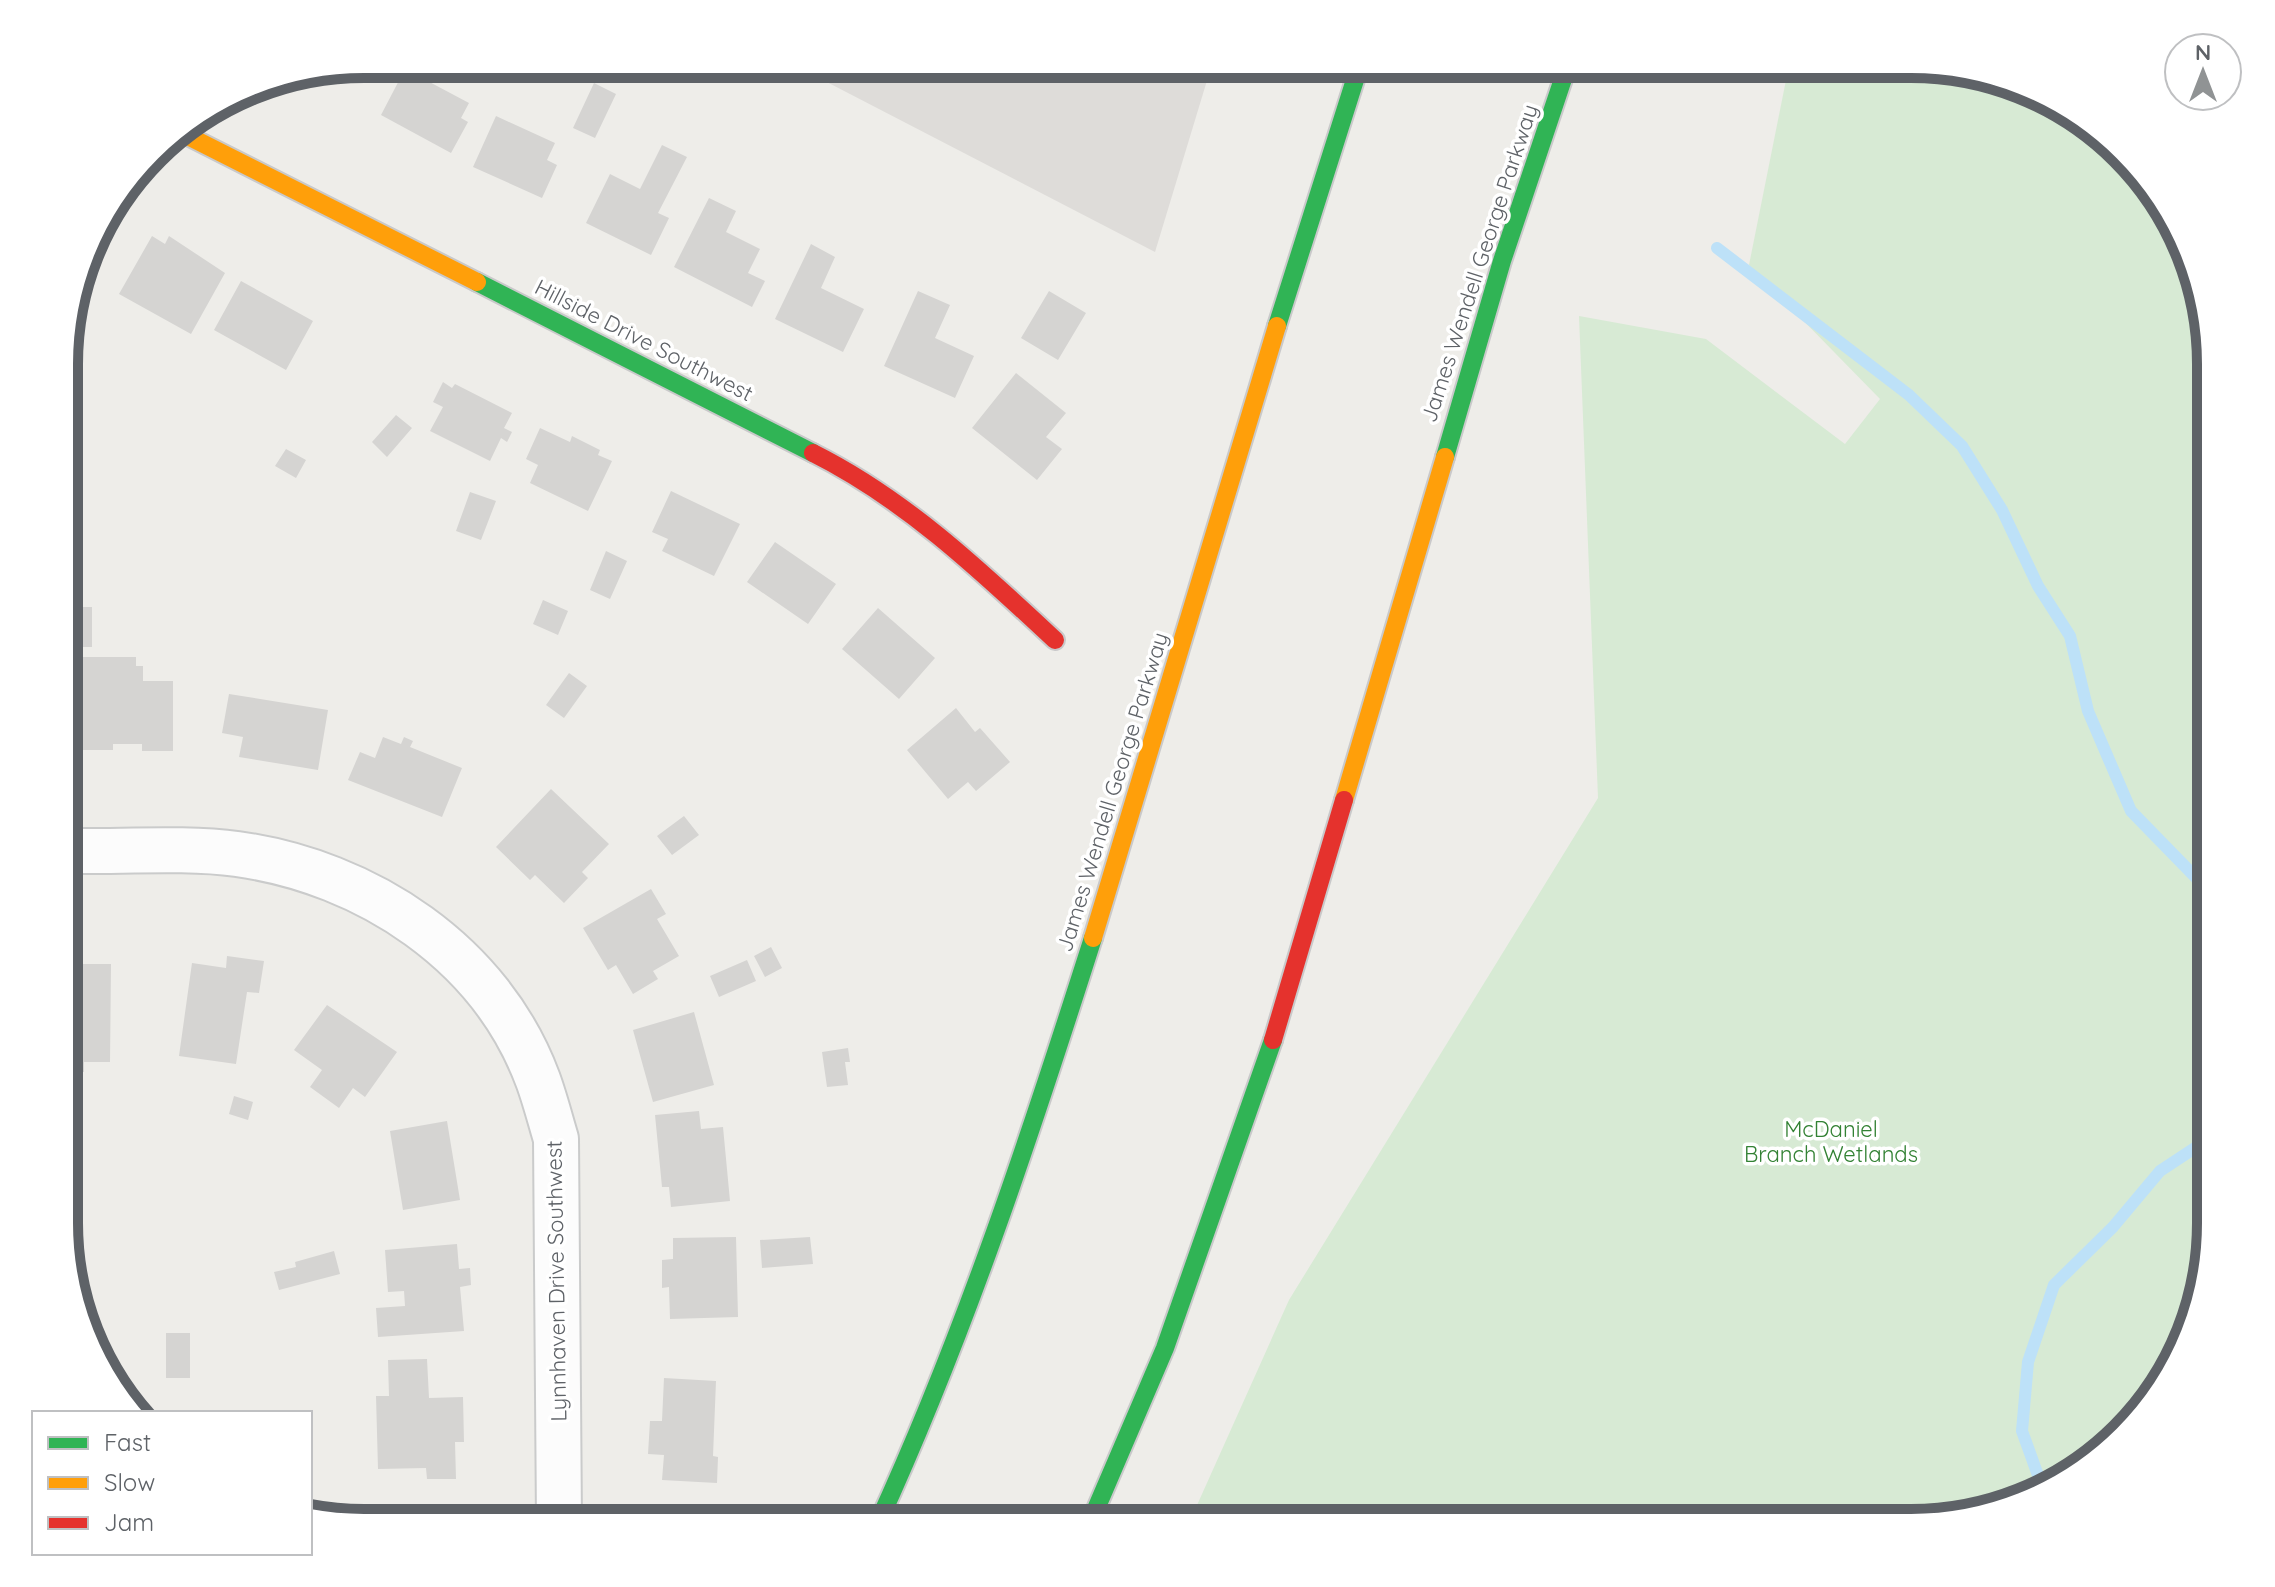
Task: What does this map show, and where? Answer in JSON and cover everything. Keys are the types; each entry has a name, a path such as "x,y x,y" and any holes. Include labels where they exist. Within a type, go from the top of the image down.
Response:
{"main road":[{"name":"James Wendell George Parkway","path":"884,1509 948,1364 1040,1105 1092,944 1288,285 1355,78"},
{"name":"James Wendell George Parkway","path":"1096,1509 1170,1333 1276,1032 1497,276 1563,78"},
{"name":"Hillside Drive Southwest","path":"190,137 842,467 953,545 1055,640"}],"street":[{"name":"Lynnhaven Drive Southwest","path":"79,851 236,853 334,876 416,922 468,968 506,1017 538,1079 556,1139 559,1509"}],"shaded area":[{"path":"819,78 1208,78 1155,252"}],"green space":[{"name":"McDaniel Branch Wetlands","path":"1786,78 1911,78 1967,83 2003,93 2070,126 2100,149 2138,190 2159,221 2182,272 2192,308 2196,345 2197,1223 2192,1279 2175,1332 2149,1382 2126,1412 2100,1438 2054,1471 2003,1494 1967,1504 1911,1509 1195,1509 1289,1300 1598,798 1579,316 1706,339 1845,444 1880,399 1749,265"}],"building":[{"path":"400,78 422,78 469,103 461,118 468,122 451,153 381,115"},
{"path":"594,83 616,94 595,138 573,128"},
{"path":"496,116 555,143 547,160 557,165 542,198 473,167"},
{"path":"662,145 687,157 658,213 669,218 651,255 586,223 610,174 640,189"},
{"path":"709,198 736,211 726,232 760,249 748,273 765,281 752,307 674,267"},
{"path":"152,236 165,244 169,236 225,273 191,334 119,294"},
{"path":"811,244 835,257 821,288 864,309 843,352 775,319"},
{"path":"99,257 90,297 86,296"},
{"path":"241,281 313,321 286,370 214,330"},
{"path":"918,291 950,305 935,338 974,356 955,398 884,366"},
{"path":"1049,291 1086,313 1058,360 1021,338"},
{"path":"1016,373 1066,413 1046,437 1062,449 1037,480 972,428"},
{"path":"443,382 452,388 455,384 512,413 504,428 512,432 507,442 501,438 490,461 430,431 443,407 433,402"},
{"path":"396,415 412,428 387,457 372,442"},
{"path":"540,428 570,442 572,436 600,450 598,455 612,461 588,511 530,483 538,465 526,459"},
{"path":"286,449 306,460 296,478 275,466"},
{"path":"671,491 740,524 714,576 662,551 668,539 652,532"},
{"path":"470,492 496,501 481,540 456,531"},
{"path":"775,542 836,584 808,624 747,582"},
{"path":"606,551 627,561 610,599 590,590"},
{"path":"543,600 568,611 558,635 533,624"},
{"path":"78,607 92,607 92,647 78,647"},
{"path":"878,608 935,658 899,699 842,649"},
{"path":"82,657 136,657 136,666 143,666 143,681 173,681 173,751 142,751 142,744 113,744 113,750 82,750"},
{"path":"569,673 587,686 564,718 546,705"},
{"path":"229,694 328,710 318,770 239,757 243,737 222,733"},
{"path":"956,708 975,732 980,728 1010,762 976,791 968,782 948,799 907,750"},
{"path":"383,737 401,744 404,737 413,741 410,747 462,768 442,817 348,780 360,752 375,758"},
{"path":"551,789 609,844 582,872 588,878 564,903 535,875 530,880 496,847"},
{"path":"684,816 699,835 672,855 657,836"},
{"path":"651,889 666,914 657,919 679,956 653,971 658,979 633,994 616,965 608,970 583,928"},
{"path":"771,947 782,968 765,977 754,956"},
{"path":"227,956 264,961 259,993 247,992 236,1064 179,1056 192,963 226,968"},
{"path":"79,960 81,964 111,964 110,1062 84,1062 84,1072 79,1072"},
{"path":"747,960 756,981 719,997 710,976"},
{"path":"327,1005 397,1052 365,1097 353,1088 339,1108 310,1087 322,1070 294,1050"},
{"path":"694,1012 714,1085 653,1102 633,1030"},
{"path":"848,1048 850,1062 845,1062 848,1085 827,1087 822,1052"},
{"path":"234,1096 253,1102 248,1120 229,1114"},
{"path":"699,1111 701,1129 723,1127 730,1201 671,1207 669,1187 662,1187 655,1115"},
{"path":"447,1121 460,1200 403,1210 390,1131"},
{"path":"736,1237 738,1317 670,1319 669,1287 662,1288 662,1260 673,1259 673,1238"},
{"path":"810,1237 813,1264 762,1268 760,1240"},
{"path":"457,1244 459,1269 470,1268 471,1285 460,1287 464,1331 378,1337 376,1308 405,1306 404,1291 388,1292 385,1250"},
{"path":"334,1251 340,1274 279,1290 274,1272 296,1267 295,1262"},
{"path":"166,1333 190,1333 190,1378 166,1378"},
{"path":"427,1359 429,1398 463,1397 464,1442 455,1442 456,1479 427,1479 426,1468 378,1469 376,1396 389,1396 388,1360"},
{"path":"664,1378 716,1381 713,1456 718,1457 717,1483 662,1480 664,1455 648,1454 650,1421 662,1421"}],"waterway":[{"path":"1717,248 1909,395 1962,446 2002,510 2038,586 2070,636 2088,711 2131,811 2197,878"},
{"path":"2039,1478 2022,1431 2028,1362 2054,1285 2113,1227 2160,1171 2197,1147"}],"traffic: fast":[{"path":"1277,326 1356,78"},
{"path":"1445,457 1502,261 1563,78"},
{"path":"477,282 813,453"},
{"path":"884,1509 968,1307 1093,938"},
{"path":"1096,1509 1165,1348 1273,1040"}],"traffic: slow":[{"path":"190,137 477,282"},
{"path":"1093,938 1277,326"},
{"path":"1344,800 1445,457"}],"traffic: jam":[{"path":"813,453 847,471 910,514 970,562 1055,640"},
{"path":"1273,1040 1344,800"}]}
